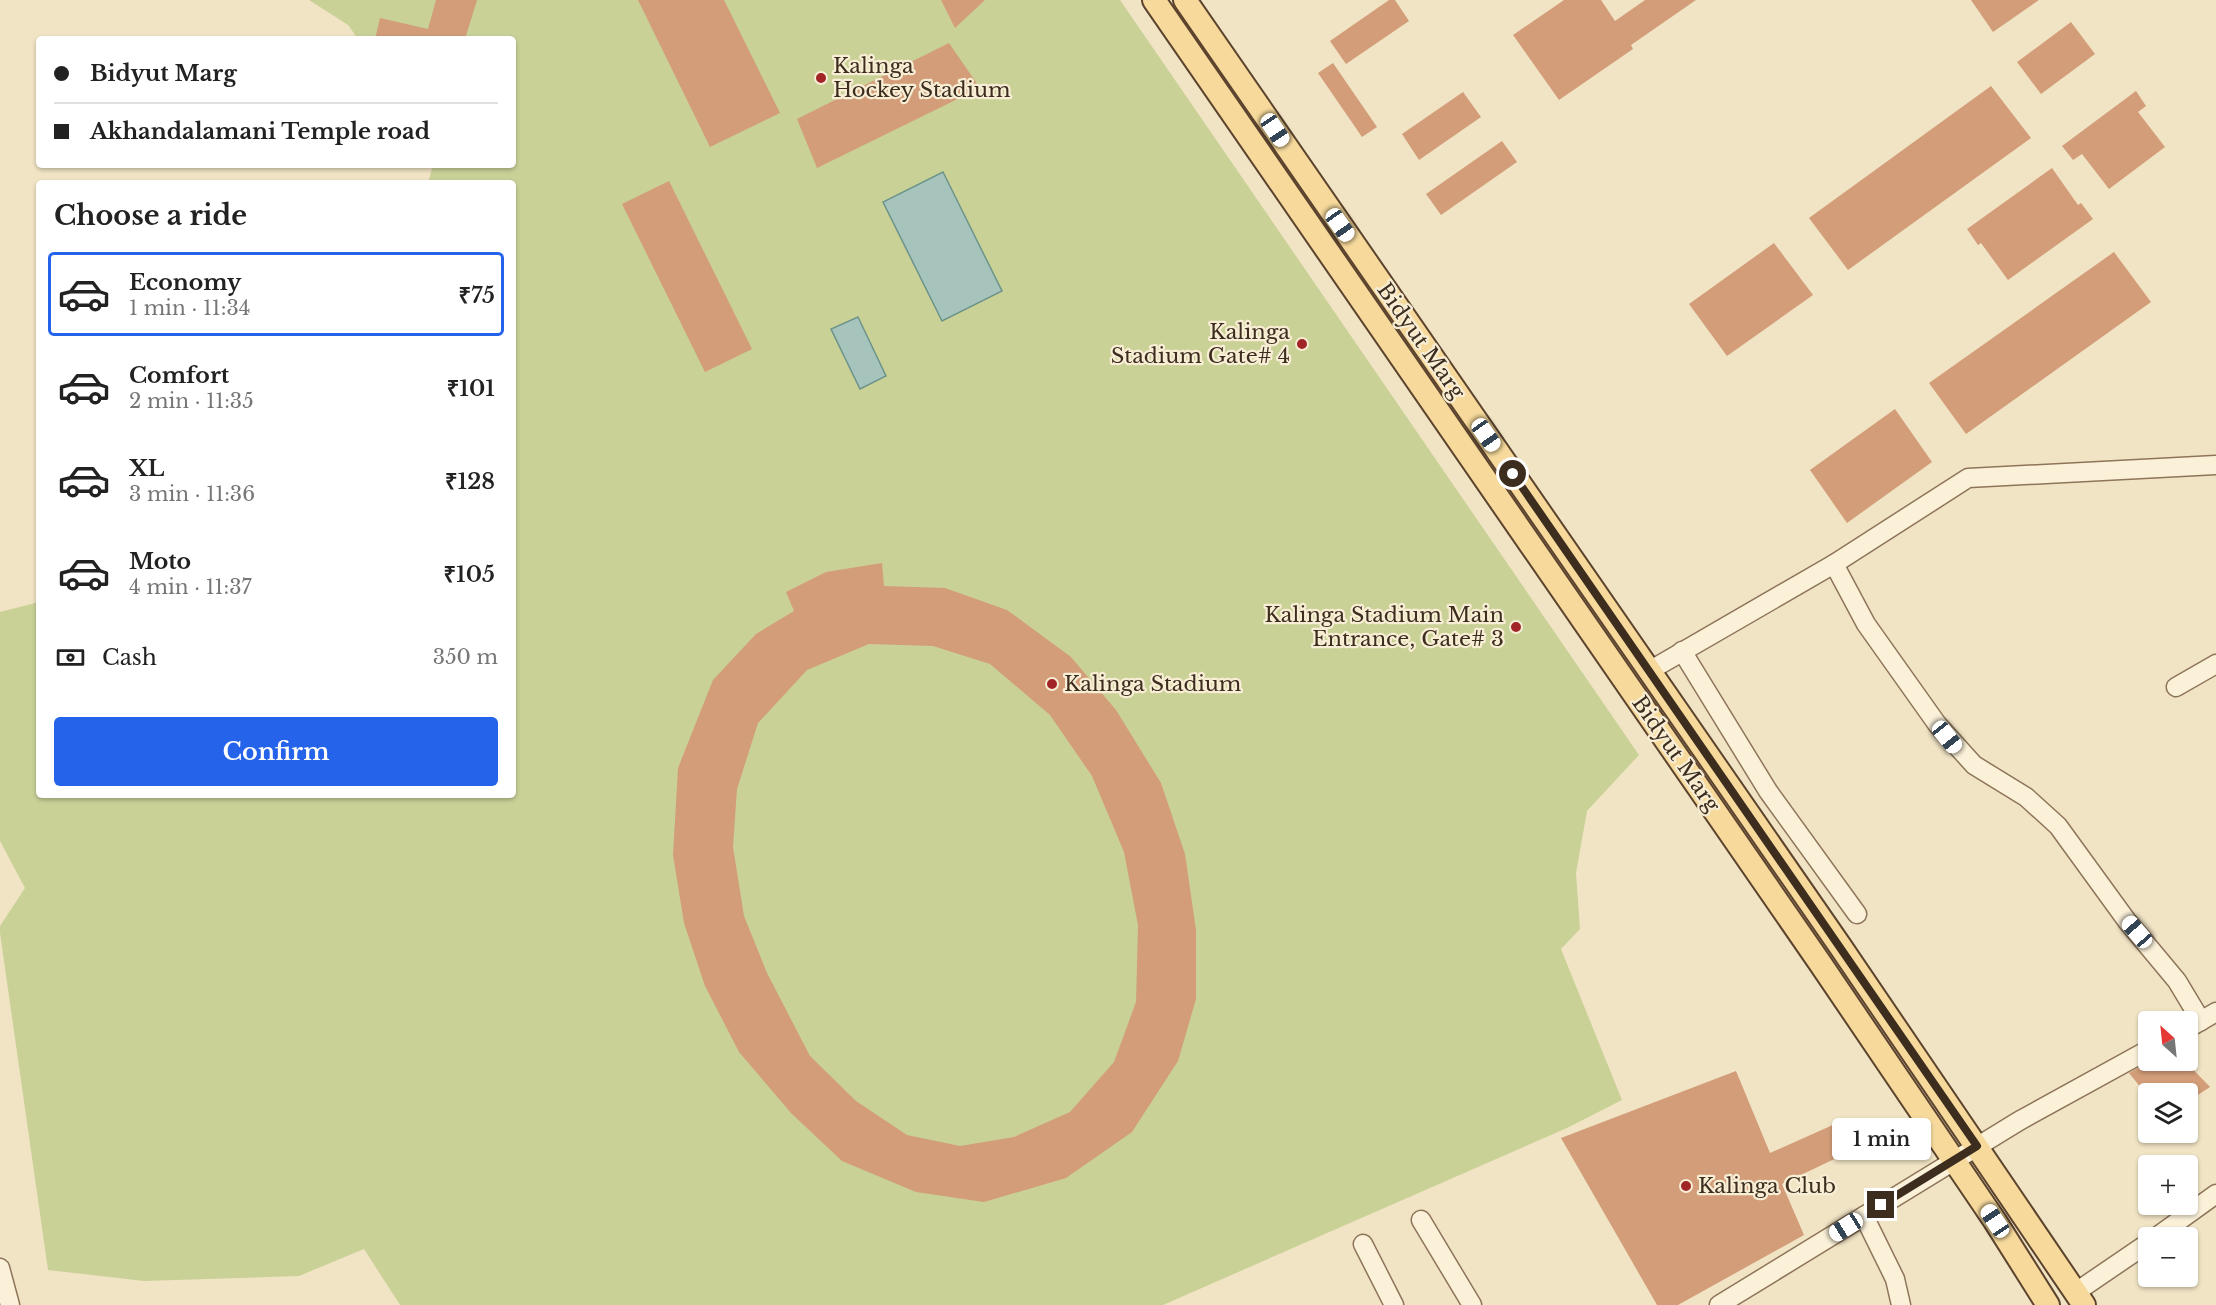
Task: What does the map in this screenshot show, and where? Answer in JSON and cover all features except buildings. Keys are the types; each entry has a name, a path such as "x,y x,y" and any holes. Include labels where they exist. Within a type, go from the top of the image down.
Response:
{"main road":[{"name":"Bidyut Marg","path":"1154,0 1954,1160 2048,1305"},
{"name":"Bidyut Marg","path":"1185,0 1977,1146 2080,1299"}],"street":[{"path":"1649,671 1833,564 1968,478 2216,465"},
{"path":"1833,564 1866,624 1937,724 1974,765 2026,797 2058,826 2127,921 2177,981 2201,1020"},
{"path":"1682,651 1768,792 1857,914"},
{"path":"2176,687 2216,664"},
{"path":"1719,1305 1977,1146 2138,1056"},
{"path":"2170,1227 2216,1194"},
{"path":"1864,1216 1895,1279 1901,1305"},
{"path":"1421,1220 1472,1305"},
{"path":"1363,1244 1394,1305"},
{"path":"2080,1299 2138,1251"},
{"path":"0,1268 10,1305"}],"green space":[{"name":"Kalinga Stadium","path":"309,0 1120,0 1639,755 1587,811 1576,873 1580,929 1561,949 1622,1100 1567,1128 1163,1305 400,1305 364,1249 299,1276 144,1281 48,1270 0,933 0,926 25,888 0,841 0,612 36,603 36,798 516,798 516,180 429,180 432,168 516,168 516,36 356,36 348,25"}],"water":[{"path":"943,172 1002,291 942,321 883,202"},
{"path":"858,317 886,376 860,389 831,329"}],"place":[{"name":"Kalinga Hockey Stadium","path":"821,78"},
{"name":"Kalinga Stadium Gate# 4","path":"1302,344"},
{"name":"Kalinga Stadium Main Entrance, Gate# 3","path":"1516,627"},
{"name":"Kalinga Stadium","path":"1052,684"},
{"name":"Kalinga Club","path":"1686,1186"}],"route":[{"path":"1513,474 1977,1146 1881,1205"}]}
